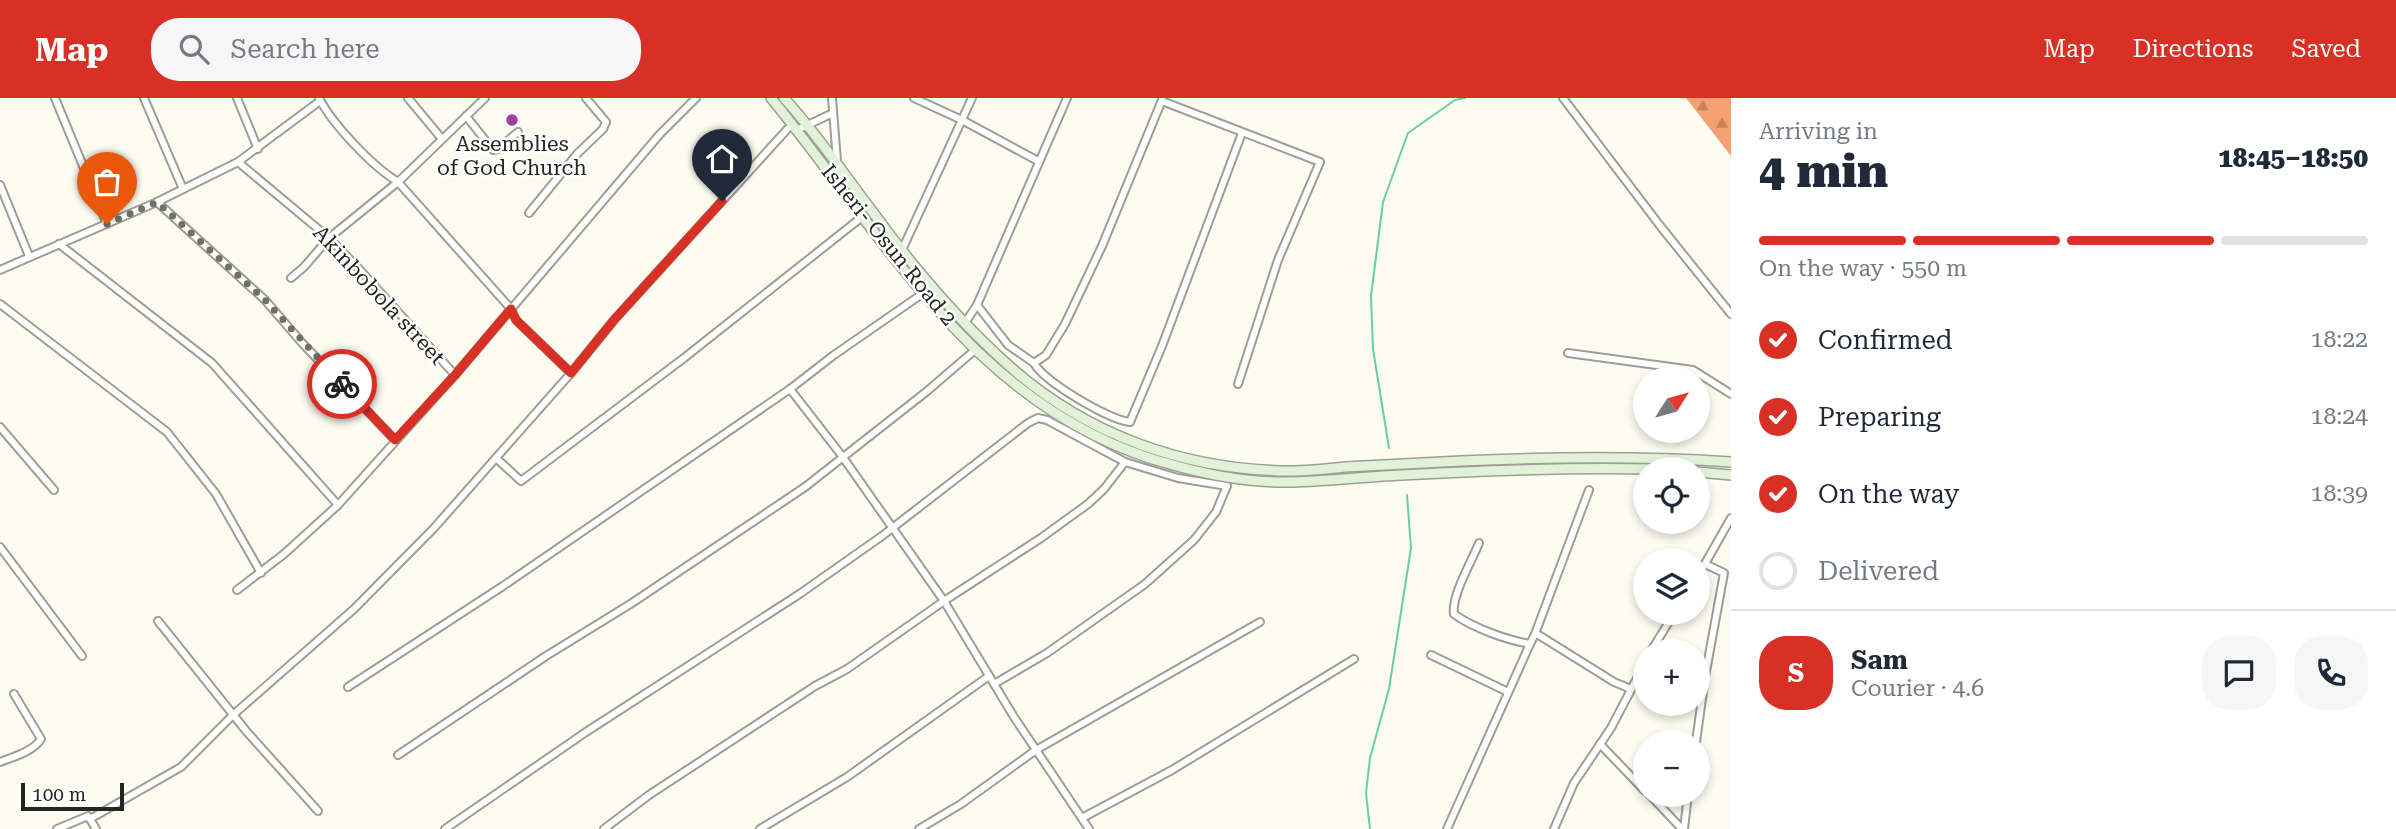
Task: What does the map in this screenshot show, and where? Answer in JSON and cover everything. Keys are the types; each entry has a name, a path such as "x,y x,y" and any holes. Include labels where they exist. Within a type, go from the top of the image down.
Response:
{"main road":[{"name":"Isheri- Osun Road 2","path":"771,98 922,294 975,349 1031,399 1108,444 1151,460 1243,480 1292,482 1488,471 1633,469"},
{"path":"784,98 837,161 902,250 965,323 1008,365 1075,415 1112,435 1154,450 1244,469 1292,471 1475,461 1602,458 1731,461"},
{"path":"1710,473 1731,475"}],"street":[{"path":"55,98 107,224"},
{"path":"144,98 183,189"},
{"path":"237,98 258,149"},
{"path":"408,98 442,139"},
{"path":"291,278 329,238 398,182 485,98"},
{"path":"529,213 578,153 603,129 606,122 603,116 586,98"},
{"path":"237,590 261,573 338,505 455,375 660,134 696,98"},
{"path":"828,169 837,161 832,98"},
{"path":"914,98 1038,160"},
{"path":"902,250 972,98"},
{"path":"965,323 977,305 1067,98"},
{"path":"1563,98 1661,228 1731,314"},
{"path":"0,270 157,202 238,162 320,99 337,125 384,174 398,182 511,309 516,320 571,373"},
{"path":"1034,363 1046,355 1065,324 1102,246 1162,100 1242,133 1319,160 1321,164 1278,260 1238,384"},
{"path":"90,819 181,767 233,715 354,609 434,528 571,373 614,320 794,127 833,113"},
{"path":"466,116 494,149 498,149 518,132"},
{"path":"977,305 1008,345 1034,363 1042,375 1098,409 1130,422 1162,346 1242,133"},
{"name":"Akinbobola street","path":"238,162 329,238 455,375"},
{"path":"0,185 29,256"},
{"path":"157,202 265,300 395,440"},
{"path":"496,458 517,480 524,479 684,358 862,217"},
{"path":"59,244 212,363 338,505"},
{"path":"348,687 503,586 790,389 922,294"},
{"path":"0,304 167,432 216,494 261,573"},
{"path":"398,755 794,494 926,392 975,349"},
{"path":"1568,353 1693,370 1731,394"},
{"path":"790,389 842,456 944,601 1088,829"},
{"path":"445,829 586,732 801,593 892,529 1038,418 1047,420 1125,462 1178,478 1227,486 1216,512 1194,540 1145,584 1047,653 994,684"},
{"path":"0,427 54,490"},
{"path":"604,829 649,795 847,668 1041,538 1088,504 1125,462"},
{"path":"1447,829 1535,634 1589,490"},
{"path":"1710,555 1731,518"},
{"path":"1479,543 1459,590 1454,614 1503,637 1530,644"},
{"path":"0,547 82,656"},
{"path":"1698,730 1727,573 1710,566"},
{"path":"158,621 233,715 318,811"},
{"path":"919,829 961,804 1036,750 1260,622"},
{"path":"1535,634 1631,689"},
{"path":"1432,655 1508,692"},
{"path":"1082,818 1172,770 1354,659"},
{"path":"760,829 847,777 989,676"},
{"path":"1554,829 1574,783 1611,728 1633,685"},
{"path":"0,762 24,752 41,739 15,694"},
{"path":"1600,744 1633,778"},
{"path":"1662,807 1683,829"},
{"path":"1683,829 1686,807"},
{"path":"57,829 88,816 96,829"}],"green space":[{"path":"1686,98 1731,98 1731,156"}],"waterway":[{"path":"1389,448 1373,349 1371,296 1383,202 1408,133 1455,100 1465,98"},
{"path":"1370,829 1366,793 1370,758 1389,689 1411,548 1407,495"}],"way so far":[{"path":"107,224 157,202 265,300 342,384"}],"place":[{"name":"Assemblies of God Church","path":"512,120"}],"route":[{"path":"342,384 395,440 511,309 516,320 571,373 614,320 722,201"}]}
